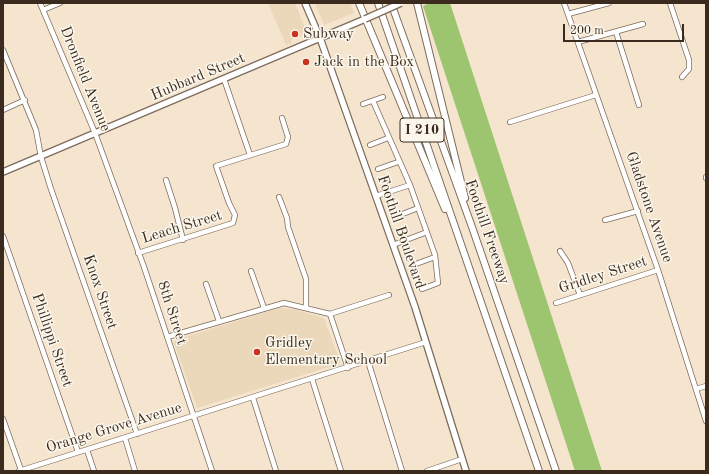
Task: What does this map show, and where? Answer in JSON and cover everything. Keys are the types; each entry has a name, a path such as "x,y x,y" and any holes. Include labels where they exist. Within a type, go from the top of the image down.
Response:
{"highway":[{"path":"360,3 365,19 466,258"},
{"name":"Foothill Freeway","path":"378,3 539,471"},
{"name":"Foothill Freeway","path":"391,3 472,227 556,471"},
{"path":"417,3 472,227"}],"main road":[{"name":"Foothill Boulevard","path":"304,3 320,38 393,245 426,342 466,471"},
{"name":"Hubbard Street","path":"3,172 401,3"}],"street":[{"name":"Dronfield Avenue","path":"40,3 95,133 105,165"},
{"path":"43,10 60,3"},
{"name":"Gladstone Avenue","path":"564,3 638,211 706,421"},
{"path":"568,14 609,3"},
{"path":"670,3 689,60 689,69 682,77"},
{"path":"578,42 643,24"},
{"path":"616,32 639,105"},
{"name":"Knox Street","path":"3,50 25,100 36,130 41,157 137,434"},
{"path":"224,79 250,155 286,144 288,137 282,118"},
{"path":"510,122 596,95"},
{"path":"363,104 383,97"},
{"path":"3,110 25,100"},
{"path":"373,101 398,162 410,185 435,257 438,283 422,289"},
{"path":"370,145 388,138"},
{"name":"Leach Street","path":"138,253 233,223 236,215 229,203 216,166 250,155"},
{"path":"378,168 398,162"},
{"name":"8th Street","path":"105,165 138,253 212,471"},
{"path":"166,180 176,208 183,240"},
{"path":"376,196 410,185"},
{"path":"280,197 287,218 288,227 306,279 306,307"},
{"path":"395,217 418,208"},
{"path":"605,220 638,211"},
{"path":"393,245 427,232"},
{"name":"Phillippi Street","path":"3,236 78,452"},
{"path":"560,251 568,263 580,295"},
{"path":"413,265 435,257"},
{"name":"Gridley Street","path":"556,303 658,270"},
{"path":"251,271 264,308"},
{"path":"206,284 219,321"},
{"path":"167,337 284,303 306,307 330,314 389,295"},
{"path":"330,314 348,368"},
{"path":"276,471 253,398 426,342"},
{"path":"368,361 402,471"},
{"path":"312,379 340,471"},
{"path":"696,389 706,386"},
{"name":"Orange Grove Avenue","path":"20,471 253,398"},
{"path":"3,419 20,471"},
{"path":"125,438 135,471"},
{"path":"87,450 94,471"},
{"path":"427,471 462,459"}],"shaded area":[{"path":"268,3 295,3 306,30 305,34 291,40 292,43 286,45"},
{"path":"315,3 350,3 354,13 324,25"},
{"name":"Gridley Elementary School","path":"279,308 294,309 324,318 340,361 339,364 197,408 174,343 175,340"}],"green space":[{"path":"429,3 450,3 602,471 575,471 423,6"}],"place":[{"name":"Subway","path":"295,34"},
{"name":"Jack in the Box","path":"306,62"},
{"name":"Gridley Elementary School","path":"257,352"}]}
